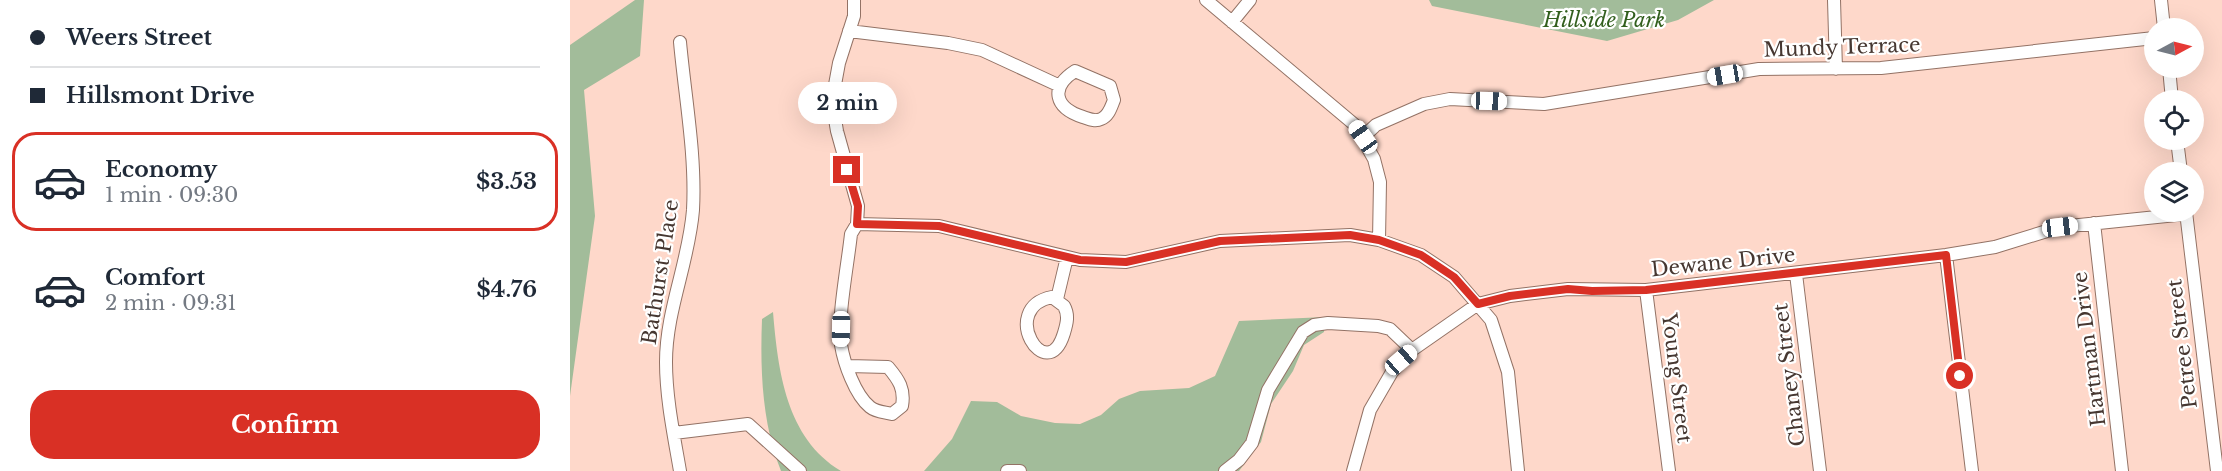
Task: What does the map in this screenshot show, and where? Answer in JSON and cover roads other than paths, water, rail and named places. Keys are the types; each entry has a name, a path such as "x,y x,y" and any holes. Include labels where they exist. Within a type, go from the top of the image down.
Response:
{"street":[{"path":"848,366 888,368 898,378 904,393 902,406 892,414 876,411 868,405 860,394 848,366 841,344 851,234 857,224 858,206 837,131 832,101 839,63 854,16 854,0"},
{"path":"1206,0 1355,125 1374,159 1380,182 1379,240"},
{"path":"1232,22 1250,0"},
{"path":"1834,0 1836,69"},
{"path":"2161,0 2163,18"},
{"path":"849,31 948,43 982,50 1060,86"},
{"name":"Mundy Terrace","path":"1363,137 1376,125 1424,104 1450,99 1544,104 1759,69 1881,68 2144,39"},
{"name":"Bathurst Place","path":"680,42 693,209 688,249 675,297 666,363 680,471"},
{"path":"1075,71 1110,86 1114,100 1108,115 1094,120 1068,112 1058,97 1060,86 1066,77 1075,71"},
{"name":"Dewane Drive","path":"1353,471 1372,404 1392,372 1412,350 1478,304 1510,296 1568,289 1646,290 1946,255 1995,247 2060,227 2144,218"},
{"name":"Petree Street","path":"2187,222 2217,471"},
{"name":"Hartman Drive","path":"2094,223 2122,471"},
{"path":"857,224 939,226 1080,260 1126,262 1239,239 1350,235 1379,240 1435,262 1454,277 1491,320 1508,372 1518,471"},
{"path":"1946,255 1972,471"},
{"path":"1057,299 1067,257"},
{"name":"Chaney Street","path":"1796,274 1820,471"},
{"name":"Young Street","path":"1646,290 1669,471"},
{"path":"1225,471 1239,460 1252,442 1268,390 1303,332 1314,325 1328,323 1378,326 1390,329 1412,350"},
{"path":"674,433 748,424 800,471"},
{"path":"1006,471 1020,471"}],"park label":[{"name":"Hillside Park","path":"1604,20"}]}
